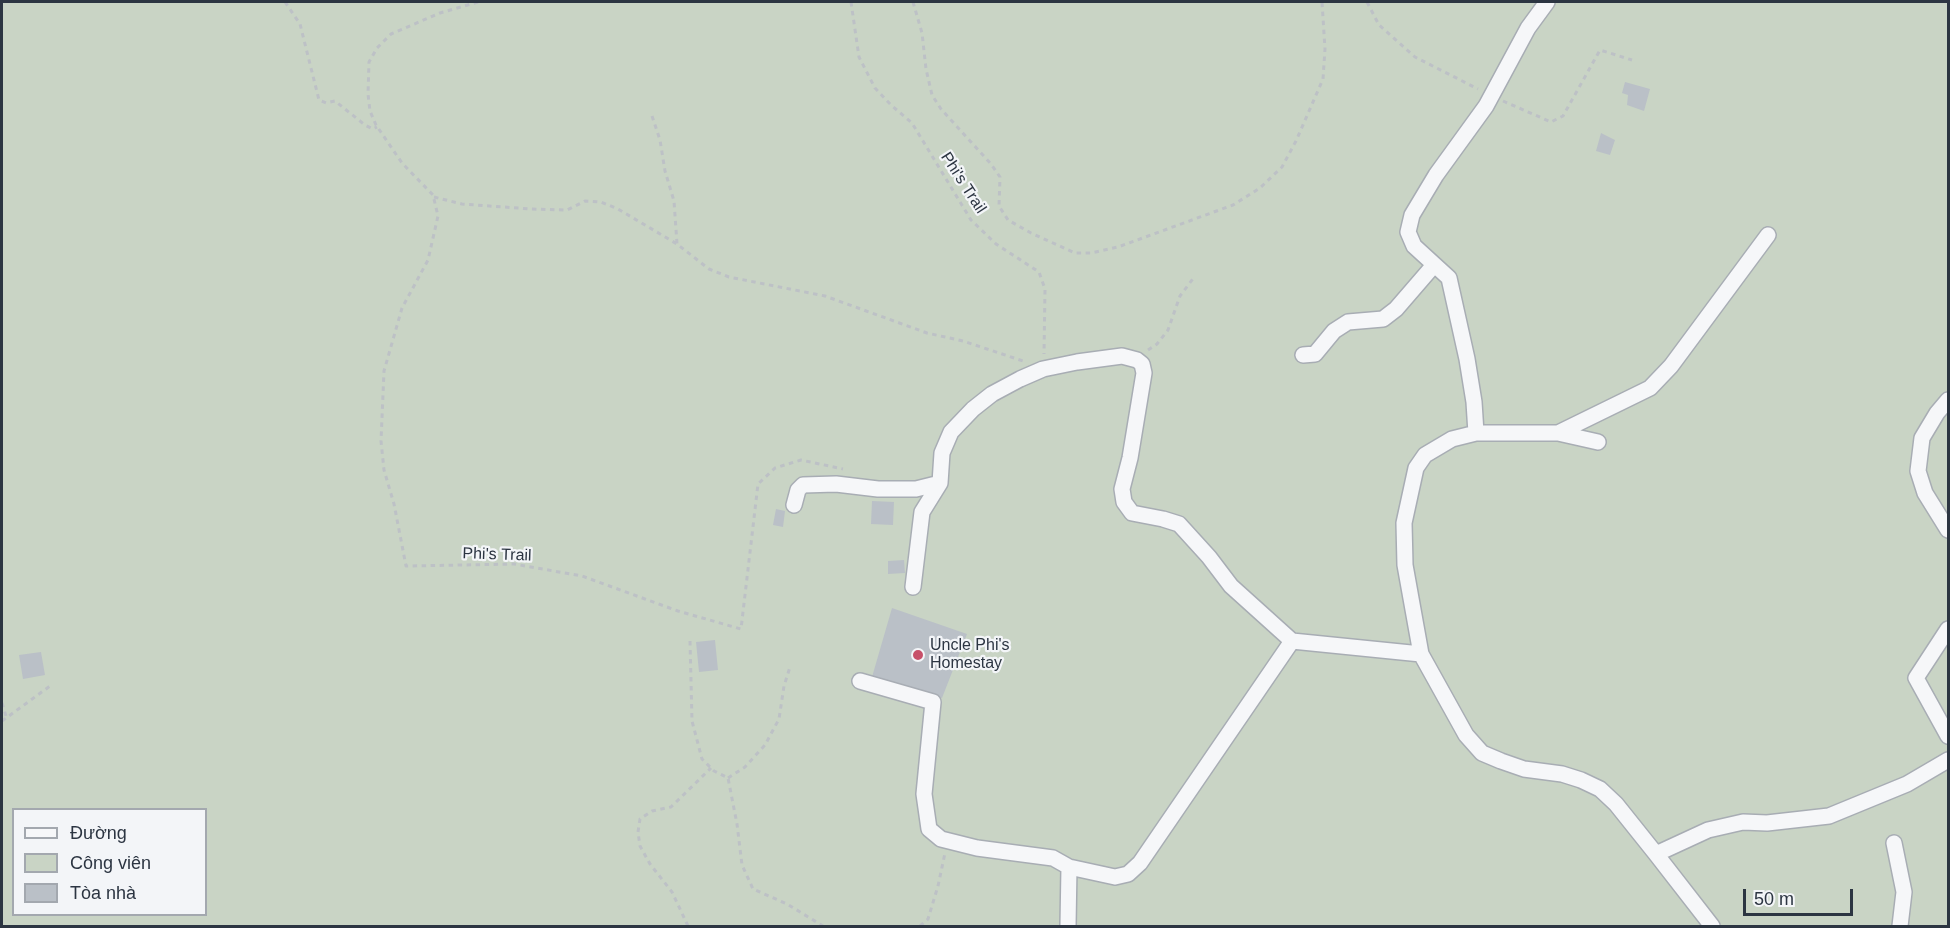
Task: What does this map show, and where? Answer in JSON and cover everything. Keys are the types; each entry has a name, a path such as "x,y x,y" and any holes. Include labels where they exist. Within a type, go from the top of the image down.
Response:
{"street":[{"path":"1476,433 1469,369 1449,278 1414,246 1408,232 1412,215 1436,175 1492,96 1528,28 1547,2"},
{"path":"1558,433 1650,388 1671,366 1768,235"},
{"path":"1303,354 1315,354 1334,331 1348,322 1383,319 1396,309 1434,265"},
{"path":"913,587 922,512 940,483 942,453 951,432 973,409 993,394 1043,369 1077,362 1130,357 1142,364 1144,373 1130,458 1122,489 1124,502 1132,513 1179,524 1231,586 1292,641 1421,654"},
{"path":"1948,400 1937,413 1923,438 1918,471 1925,493 1948,530"},
{"path":"1598,442 1558,433 1476,433 1452,439 1425,455 1416,468 1404,523 1405,565 1421,654 1466,735 1482,753 1524,769 1563,774 1600,789 1616,804 1712,927"},
{"path":"794,505 798,490 802,485 836,484 878,489 916,489 940,483"},
{"path":"1948,629 1916,678 1948,736"},
{"path":"860,681 933,702 924,794 929,830 941,839 977,848 1053,858 1069,867 1115,877 1128,874 1134,868 1292,641"},
{"path":"1656,854 1708,830 1743,822 1767,824 1829,816 1907,784 1948,760"},
{"path":"1894,843 1904,892 1900,927"},
{"path":"1068,927 1069,867"}],"path":[{"path":"285,2 300,24 319,100 326,103 335,101 365,125 373,129 378,127"},
{"path":"478,2 440,13 391,34 377,48 369,62 370,111 402,163 434,197 462,204 531,209 567,210 585,201 602,202 677,244 709,269 729,277 825,296 927,333 973,344 1043,369"},
{"name":"Phi's Trail","path":"851,2 859,57 875,88 912,123 971,220 996,244 1039,272 1045,289 1043,369"},
{"path":"913,2 923,41 932,95 941,109 1000,177 999,206 1008,220 1076,253 1091,253 1118,247 1233,205 1260,188 1282,167 1300,133 1323,79 1325,49 1322,2"},
{"path":"1367,2 1379,25 1415,57 1492,96 1551,122 1563,117 1600,50 1632,60"},
{"path":"652,116 674,201 677,244"},
{"name":"Phi's Trail","path":"434,197 438,216 428,260 402,308 383,381 381,441 384,470 394,504 406,566 514,564 582,576 678,611 741,629 758,484 775,468 801,460 852,471"},
{"path":"1130,357 1143,353 1157,344 1168,330 1180,296 1195,276"},
{"path":"690,641 692,722 702,759 711,768 728,778 742,865 753,889 787,904 824,927"},
{"path":"728,778 745,767 765,745 779,719 784,686 790,667"},
{"path":"2,721 50,686"},
{"path":"2,703 6,716"},
{"path":"688,927 672,892 650,864 640,846 638,832 640,819 652,811 671,807 711,768"},
{"path":"920,927 928,919 944,855 951,841"}],"green space":[{"path":"2,2 1948,2 1948,926 2,926"}],"building":[{"path":"1625,82 1650,89 1644,111 1627,105 1628,95 1622,93"},
{"path":"1601,133 1615,140 1610,155 1596,151"},
{"path":"872,501 894,502 893,525 871,524"},
{"path":"776,509 785,511 783,527 773,525"},
{"path":"904,560 905,573 888,574 888,561"},
{"name":"Uncle Phi's Homestay","path":"892,608 967,634 942,698 872,677"},
{"path":"715,640 718,670 699,672 696,642"},
{"path":"41,652 45,675 23,679 19,655"}],"place":[{"name":"Uncle Phi's Homestay","path":"918,655"}]}
